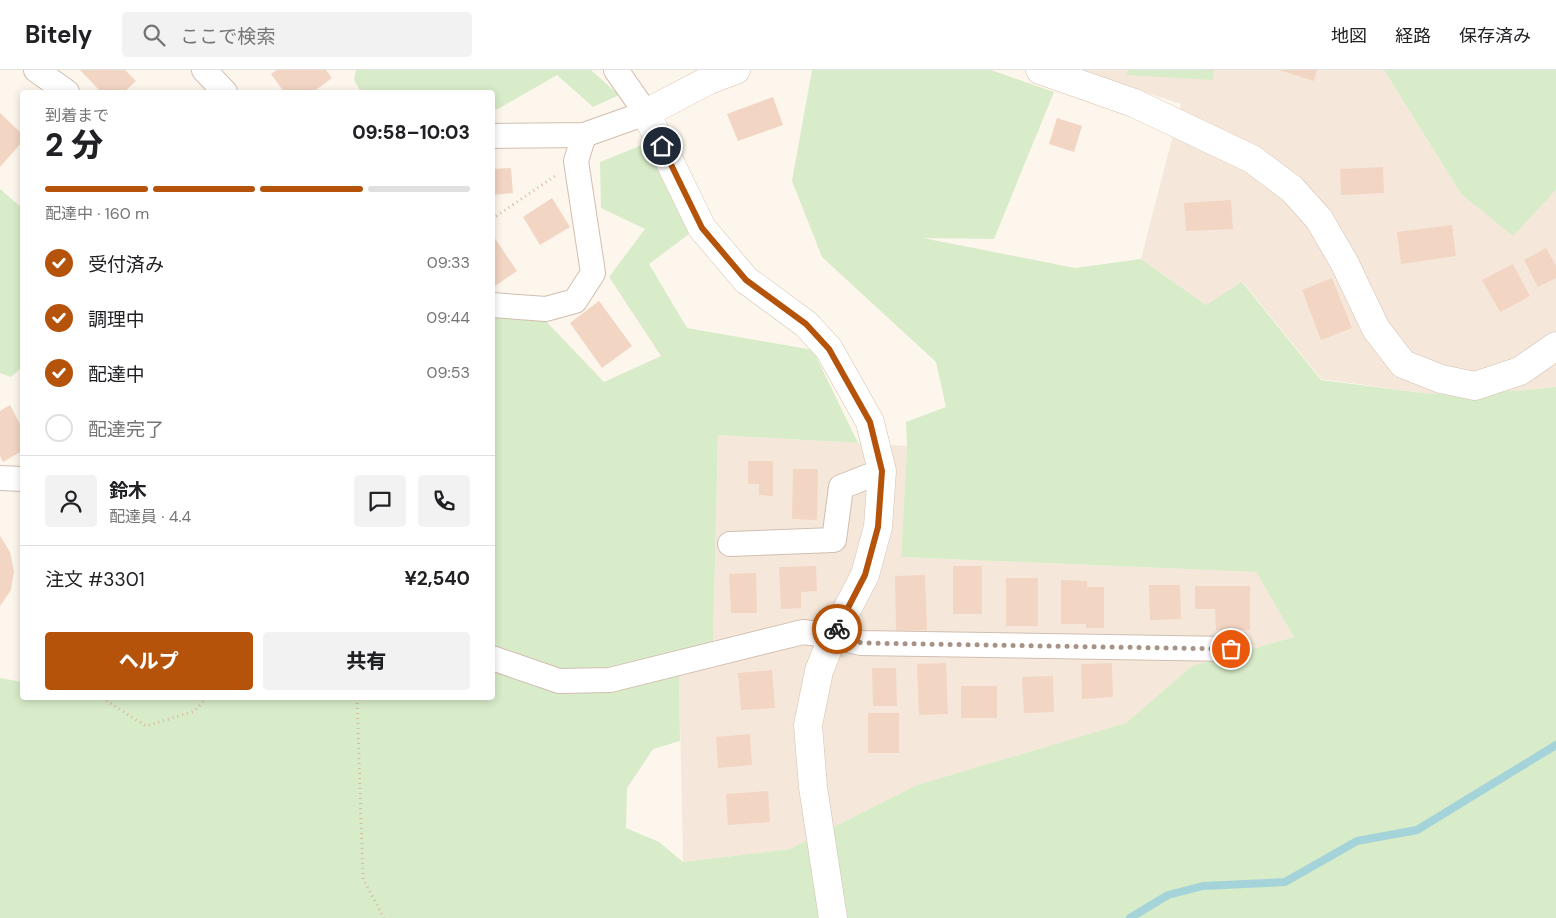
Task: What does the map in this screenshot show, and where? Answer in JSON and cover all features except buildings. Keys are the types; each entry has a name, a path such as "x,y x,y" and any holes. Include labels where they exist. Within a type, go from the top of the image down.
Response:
{"street":[{"path":"36,70 64,90"},
{"path":"204,70 223,90"},
{"path":"616,70 646,113 702,228 746,280 806,324 829,349 870,422 882,471 878,527 865,575 833,636 818,671 808,725 813,788 833,918"},
{"path":"495,136 584,135 646,113 707,81 736,70"},
{"path":"1040,70 1134,103 1252,159 1292,190 1319,219 1344,262 1376,329 1403,364 1441,380 1475,386 1520,372 1556,346"},
{"path":"495,305 546,309 575,301 593,273 576,161 584,135"},
{"path":"730,544 834,540 841,487 882,471"},
{"path":"0,478 20,479"},
{"path":"495,659 559,681 610,680 803,632 833,636 862,643 1231,649"}],"path":[{"path":"495,217 576,161"},
{"path":"105,700 146,726 196,711 204,700"},
{"path":"357,700 363,879 384,918"}],"shaded area":[{"path":"1076,70 1384,70 1461,194 1513,235 1556,190 1556,387 1431,394 1321,379 1243,282 1206,305 1141,259 1181,104"},
{"path":"718,435 907,446 901,557 1256,572 1294,637 1192,666 1127,723 917,785 790,849 683,862 679,671 713,645"}],"green space":[{"path":"356,70 591,70 619,95 593,107 557,75 495,109 495,90 360,90 354,80"},
{"path":"812,70 991,70 1054,92 994,239 923,238 1075,268 1141,259 1206,305 1242,282 1321,380 1431,394 1556,387 1556,918 0,918 0,678 20,682 20,700 495,700 495,317 542,317 604,382 661,356 609,277 645,229 601,208 600,162 647,143 693,231 649,264 687,328 813,350 858,443 718,435 713,645 679,671 680,741 653,749 627,788 626,828 659,842 683,862 790,849 917,785 1126,723 1192,666 1294,637 1256,572 901,557 907,446 906,422 946,407 936,362 822,257 792,181"},
{"path":"1128,70 1214,70 1213,80 1126,75"},
{"path":"1384,70 1556,70 1556,190 1513,236 1461,194"},
{"path":"0,189 20,206 20,369 11,377 0,373"}],"waterway":[{"path":"1130,918 1168,895 1203,886 1285,882 1357,841 1417,830 1556,745"}],"way so far":[{"path":"837,629 833,636 862,643 1231,649"}],"route":[{"path":"662,146 702,228 746,280 806,324 829,349 870,422 882,471 878,527 865,575 837,629"}]}
